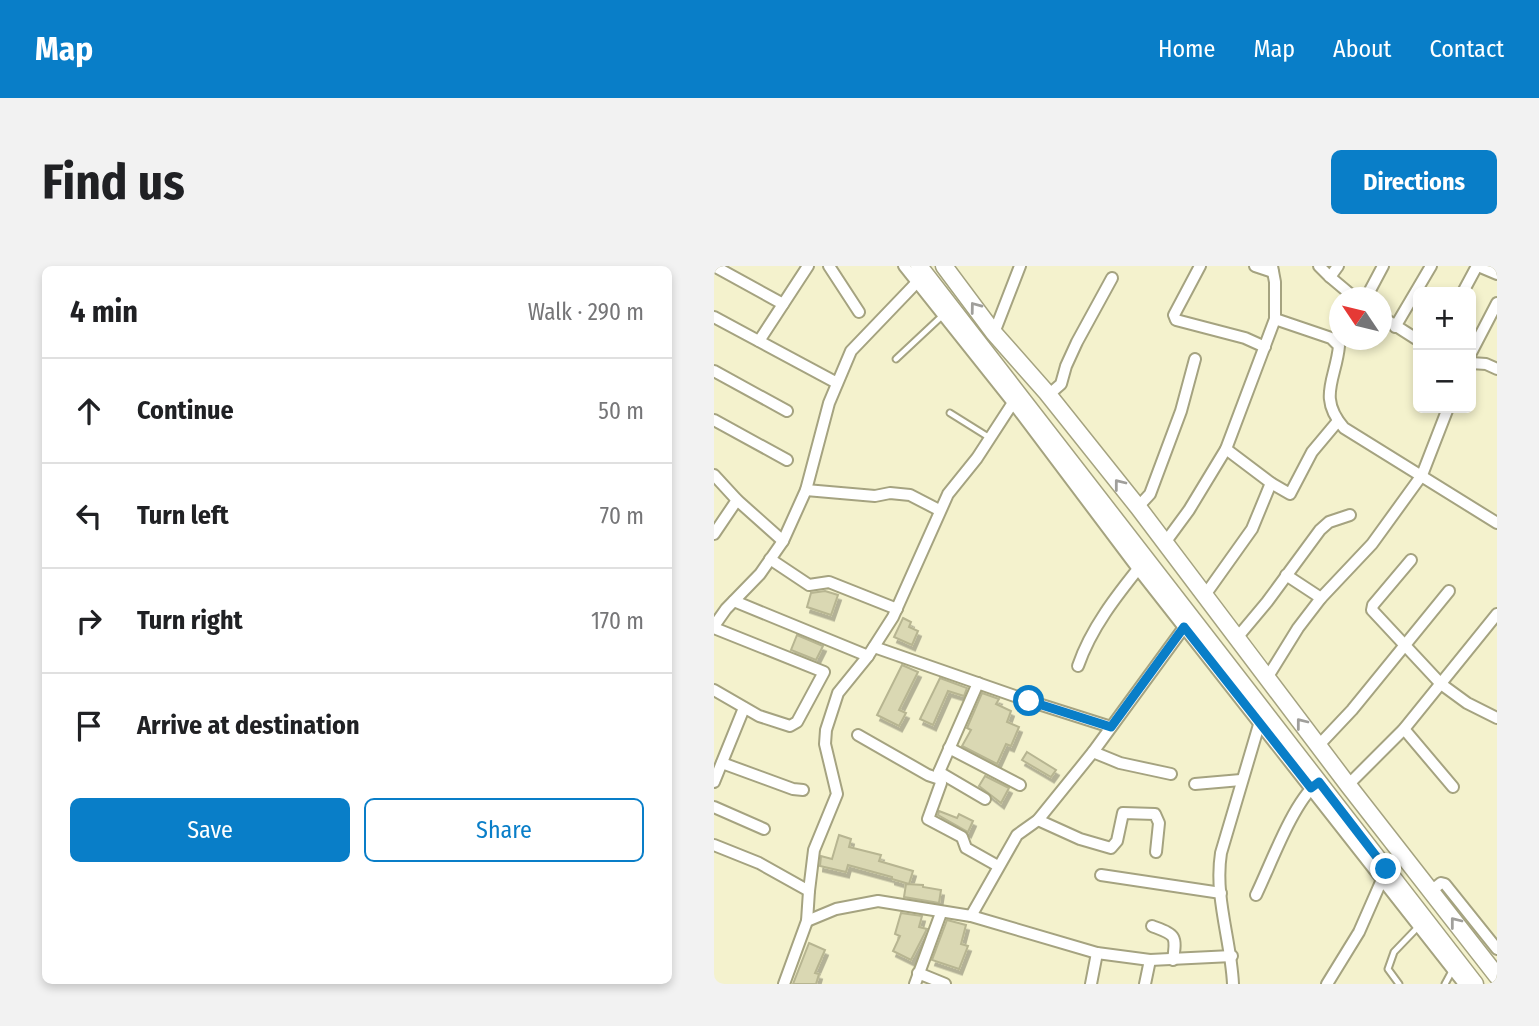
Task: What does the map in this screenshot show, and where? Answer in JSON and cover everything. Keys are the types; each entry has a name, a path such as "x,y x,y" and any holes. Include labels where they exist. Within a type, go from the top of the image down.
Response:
{"main road":[{"path":"944,266 994,333 1138,507 1348,785 1494,966"},
{"path":"920,274 1384,875 1456,967 1475,984"}],"street":[{"path":"714,266 783,304"},
{"path":"759,341 808,266"},
{"path":"829,266 859,312"},
{"path":"714,690 759,716 790,726 797,722 818,686 824,671 714,627 783,541 806,490 829,403 851,351 920,274 904,266"},
{"path":"994,333 1020,266"},
{"path":"1200,266 1174,315 1176,320 1245,338 1265,347"},
{"path":"1164,544 1189,510 1226,449 1275,319 1272,269 1255,266"},
{"path":"1319,266 1342,287"},
{"path":"1330,277 1338,266"},
{"path":"1372,287 1383,266"},
{"path":"1395,327 1431,266"},
{"path":"1465,287 1478,266 1497,274"},
{"path":"1046,393 1061,384 1077,342 1112,278"},
{"path":"1473,350 1497,303"},
{"path":"714,317 837,383"},
{"path":"1275,319 1331,338 1339,346 1328,391 1338,421 1344,428 1497,523"},
{"path":"1392,325 1413,337"},
{"path":"1138,507 1150,494 1181,411 1195,359"},
{"path":"1476,363 1497,369"},
{"path":"714,371 787,411"},
{"path":"784,984 807,921 814,850 837,794 825,744 826,730 838,693 871,652 897,609 948,494 977,458 1015,399"},
{"path":"1267,678 1298,628 1321,598 1378,537 1422,475 1446,413"},
{"path":"714,420 787,460"},
{"path":"1226,449 1290,494 1312,452 1338,421"},
{"path":"714,475 737,500 783,541"},
{"path":"1205,595 1252,529 1271,483"},
{"path":"806,490 909,495 939,510"},
{"path":"714,534 737,500"},
{"path":"1236,639 1320,530 1329,522 1350,515"},
{"path":"770,559 809,584 829,582 897,609"},
{"path":"1411,560 1373,605 1373,610 1379,620 1441,684 1467,703 1497,718"},
{"path":"1078,666 1083,652 1115,597 1142,564"},
{"path":"1286,575 1321,598"},
{"path":"1319,745 1352,710 1449,591"},
{"path":"734,600 871,652 978,683 1111,727"},
{"path":"1348,785 1404,729 1497,614"},
{"path":"971,916 1017,835 1038,820 1093,752 1188,622"},
{"path":"978,683 949,748 939,776 941,783 928,819 962,837 966,848 998,866"},
{"path":"818,686 838,693"},
{"path":"714,782 744,708"},
{"path":"1233,984 1232,956 1222,914 1217,874 1241,780 1261,717"},
{"path":"1404,729 1453,787"},
{"path":"858,735 928,775 939,776 985,799"},
{"path":"949,748 1020,785"},
{"path":"1093,752 1120,763 1171,774"},
{"path":"722,763 793,789 803,790"},
{"path":"1195,784 1241,780"},
{"path":"1256,895 1296,811 1315,785"},
{"path":"714,807 764,829"},
{"path":"1038,820 1080,839 1111,848 1117,841 1123,813 1155,814 1160,822 1156,852"},
{"path":"714,845 759,863 809,891"},
{"path":"1101,875 1220,893"},
{"path":"1327,984 1359,932 1384,875"},
{"path":"1431,891 1441,883 1445,884 1497,949"},
{"path":"807,921 836,909 877,901 971,916 1097,953 1150,960 1232,956"},
{"path":"941,913 917,978 945,984"},
{"path":"1152,926 1173,934 1176,941 1173,960"},
{"path":"1091,984 1097,953"},
{"path":"1145,984 1150,960"},
{"path":"1456,967 1464,984"}],"lane":[{"path":"896,359 947,312"},
{"path":"950,413 990,438"},
{"path":"1399,984 1388,969 1394,952 1422,923"},
{"path":"1445,984 1456,967"}],"building":[{"path":"825,591 838,595 831,615 807,607 811,593"},
{"path":"903,618 911,622 909,627 918,631 912,645 894,637"},
{"path":"797,635 823,646 816,660 791,650"},
{"path":"902,665 918,672 899,710 906,713 899,726 877,715"},
{"path":"940,678 967,688 964,696 948,691 933,725 920,719"},
{"path":"982,693 999,699 996,704 1011,711 1007,722 1019,727 1011,746 1006,744 997,764 962,746 971,730 967,728"},
{"path":"1027,752 1056,770 1051,777 1022,760"},
{"path":"985,776 1009,788 1001,803 979,786"},
{"path":"939,811 957,818 959,814 973,821 968,832 938,815"},
{"path":"839,835 851,839 849,847 881,855 879,861 913,871 909,884 848,865 846,872 820,866 821,856 832,859"},
{"path":"906,884 941,890 939,903 904,897"},
{"path":"901,913 922,916 919,927 927,929 911,960 893,951 900,936 895,934"},
{"path":"947,920 966,925 961,944 968,946 959,969 932,960"},
{"path":"809,943 825,950 815,973 819,974 816,984 793,984"}],"route":[{"path":"1029,701 1111,727 1184,627 1311,788 1319,782 1386,869"}]}
